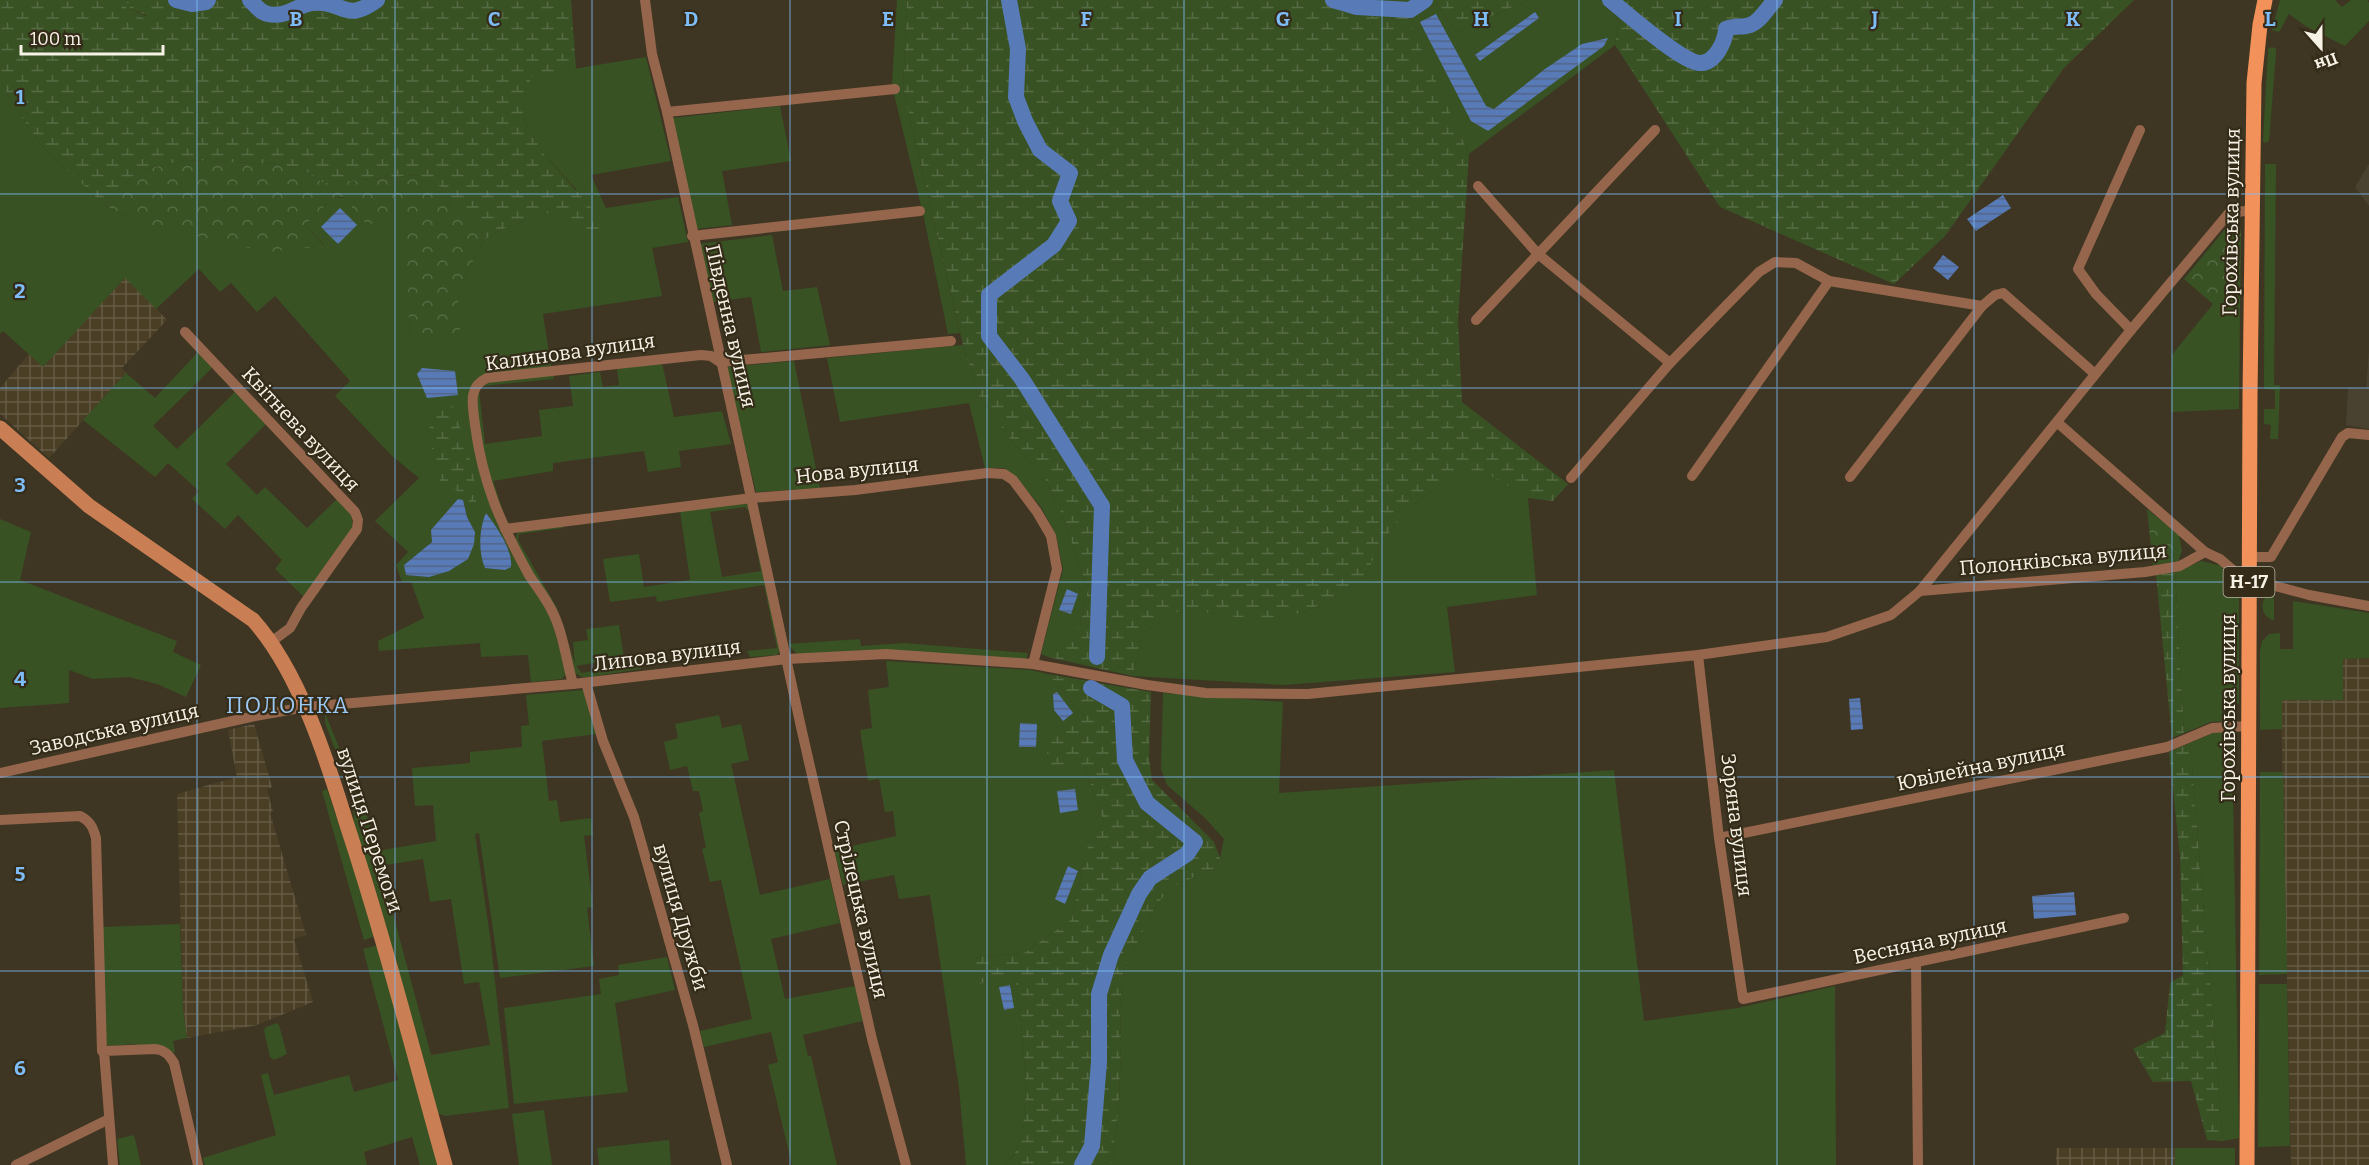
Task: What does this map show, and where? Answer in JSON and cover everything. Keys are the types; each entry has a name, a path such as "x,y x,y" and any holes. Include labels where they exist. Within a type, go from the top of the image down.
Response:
{"main road":[{"name":"Горохівська вулиця","path":"2247,1165 2249,556 2254,83 2265,0"},
{"name":"вулиця Перемоги","path":"0,428 89,506 253,620 271,642 306,707 335,785 381,934 445,1165"}],"street":[{"name":"Південна вулиця","path":"645,0 652,54 667,112 720,362 787,659"},
{"path":"667,112 895,89"},
{"path":"1476,320 1655,130"},
{"path":"2130,330 2096,294 2078,269 2140,130"},
{"path":"1478,186 1538,254 1670,363"},
{"name":"Липова вулиця","path":"306,707 586,683 787,659 886,654 1033,664 1147,685 1206,693 1308,694 1698,655 1827,637 1891,615 1920,591 2058,423 2130,330 2229,213 2253,210"},
{"path":"693,236 920,211"},
{"path":"1572,478 1670,363 1759,272 1775,262 1796,263 1829,281 1982,306"},
{"path":"1692,476 1829,281"},
{"path":"1850,477 1982,306 1995,295 2003,293 2095,374"},
{"name":"Квітнева вулиця","path":"184,332 355,512 358,520 357,529 301,608 290,628 271,642"},
{"name":"Калинова вулиця","path":"573,684 552,611 530,576 491,499 479,456 472,401 474,388 479,381 487,378 663,358 701,355 711,356 720,362 951,341"},
{"path":"2058,423 2205,552 2220,559 2241,577 2309,595 2369,606"},
{"path":"2249,556 2271,557 2342,437 2348,433 2369,435"},
{"name":"Нова вулиця","path":"505,529 752,498 855,490 987,473 1004,474 1013,480 1037,512 1051,536 1057,569 1033,664"},
{"name":"Полонківська вулиця","path":"1920,591 2145,572 2180,566 2205,552"},
{"name":"Зоряна вулиця","path":"1698,655 1719,838 1743,999"},
{"name":"Стрілецька вулиця","path":"787,659 872,1039 906,1165"},
{"name":"вулиця Дружби","path":"586,683 603,741 634,817 693,1025 727,1165"},
{"name":"Заводська вулиця","path":"0,773 255,716 306,707"},
{"name":"Ювілейна вулиця","path":"1719,838 2167,747 2212,728 2249,726"},
{"path":"0,820 80,816 88,820 94,828 103,1051 114,1165"},
{"name":"Весняна вулиця","path":"1743,999 2124,918"},
{"path":"1916,962 1918,1165"},
{"path":"103,1051 162,1049 169,1055 174,1063 198,1165"},
{"path":"16,1165 109,1119"}],"shaded area":[{"path":"2369,164 2369,206 2355,187"},
{"path":"125,277 167,320 122,368 126,373 49,458 0,414 0,388 29,354 43,366"},
{"path":"2369,349 2369,429 2346,425 2348,387 2366,388"},
{"path":"2369,658 2369,1165 2291,1165 2281,700 2343,700 2343,659"},
{"path":"254,724 272,787 267,789 273,812 270,813 306,935 294,939 313,1002 257,1025 187,1038 183,1010 177,794 237,777 228,730"},
{"path":"2056,1148 2175,1148 2175,1165 2056,1165"}],"green space":[{"path":"0,0 122,0 128,11 152,22 166,16 172,9 152,18 130,8 126,0 571,0 576,69 531,76 522,117 543,153 595,212 602,227 598,234 586,236 547,213 507,227 485,239 476,218 451,207 441,187 419,175 324,183 307,172 280,164 185,160 138,171 104,205 40,144 9,98 0,78"},
{"path":"122,0 126,0 130,8 145,16 173,9 166,16 152,22 127,11"},
{"path":"897,0 907,0 903,88 960,333 948,334 924,218 894,94 892,83"},
{"path":"907,0 1528,0 1456,32 1437,4 1414,14 1409,21 1469,154 1458,320 1462,402 1568,484 1553,501 1528,498 1491,476 1462,471 1441,483 1406,511 1381,543 1365,577 1331,600 1301,613 1272,618 1176,612 1142,633 1133,676 1048,657 1080,625 1088,590 1063,517 1042,472 1020,452 980,398 963,345 903,88"},
{"path":"1528,0 1596,0 1619,17 1615,45 1469,154 1408,21 1414,14 1437,4 1456,32"},
{"path":"1596,0 2134,0 2064,68 1945,236 1894,284 1720,207 1615,45 1619,17"},
{"path":"2280,0 2335,0 2342,7 2351,0 2367,0 2369,21 2345,46 2307,27 2289,14 2279,32 2272,30"},
{"path":"2272,47 2276,49 2276,54 2269,141 2265,143 2263,141 2268,49"},
{"path":"646,57 671,161 591,175 606,208 678,197 688,242 652,248 662,296 543,314 551,366 487,375 477,379 476,457 549,612 567,672 562,679 531,682 528,655 481,657 480,643 379,651 378,641 424,618 411,582 402,582 396,565 408,552 375,521 419,478 392,456 335,396 350,381 275,296 257,312 231,283 220,292 199,269 156,309 125,278 43,367 3,331 0,334 0,78 9,98 40,144 104,205 141,223 324,245 305,225 334,197 405,204 410,338 459,337 458,289 485,239 507,227 547,213 586,236 576,189 543,153 522,117 530,76","holes":["463,500 467,517 475,532 404,565 432,542"]},
{"path":"780,106 791,161 722,171 732,225 696,229 673,118"},
{"path":"185,160 280,164 307,172 324,183 420,175 441,187 451,207 476,218 485,239 458,289 460,337 410,339 404,204 368,226 343,197 334,197 305,225 324,246 267,252 141,223 104,205 138,171"},
{"path":"2265,164 2276,164 2274,385 2280,385 2278,439 2270,439 2271,425 2264,424 2264,409 2275,409 2275,390 2264,389"},
{"path":"2231,222 2241,231 2240,303 2213,304 2184,279"},
{"path":"772,235 783,291 817,287 830,345 761,352 751,297 712,302 699,244"},
{"path":"2240,303 2239,409 2171,412 2172,355 2213,304"},
{"path":"963,345 980,398 1020,452 1042,472 1063,517 1088,590 1080,625 1048,657 1041,654 1063,569 1056,535 1041,507 1016,477 1004,468 985,468 969,403 840,422 827,358"},
{"path":"198,352 212,368 153,426 177,449 235,392 266,424 226,464 257,495 265,487 307,528 337,499 351,514 353,528 304,597 275,569 282,560 238,515 225,529 192,499 199,491 168,463 155,477 83,420 126,373 155,398"},
{"path":"794,361 820,488 756,492 726,367"},
{"path":"662,363 674,417 722,411 731,444 679,451 681,467 648,472 644,451 553,463 553,471 493,481 507,523 493,498 474,401 481,383 553,374 554,379 483,386 479,390 485,444 542,436 539,410 573,406 569,376 600,372 603,387 619,385 617,369"},
{"path":"448,404 454,407 469,456 475,480 476,506 469,502 466,494 441,485 432,446 430,425 434,407"},
{"path":"1462,470 1491,476 1528,498 1537,595 1447,607 1455,672 1283,685 1133,676 1142,633 1176,612 1204,612 1236,617 1301,613 1331,600 1365,577 1381,543 1406,511 1441,483"},
{"path":"750,503 781,648 777,655 750,657 747,651 777,648 764,585 657,602 656,596 610,602 603,559 639,554 644,587 690,580 680,511","holes":["745,507 749,511 761,571 722,577 710,512"]},
{"path":"2147,509 2179,535 2182,551 2178,561 2153,565"},
{"path":"0,519 31,532 20,580 177,641 173,652 201,665 186,697 157,684 129,677 93,679 69,670 69,703 0,708"},
{"path":"563,526 563,528 519,534 518,540 557,608 575,664 573,642 588,640 586,629 619,625 624,658 576,666 582,673 640,663 641,669 589,677 582,677 574,672 515,540 517,534 522,530"},
{"path":"2201,561 2222,566 2239,583 2239,703 2225,704 2226,721 2211,722 2184,733 2175,572"},
{"path":"2175,572 2184,733 2172,738 2156,575"},
{"path":"2274,592 2274,621 2265,615 2262,606 2264,599"},
{"path":"2293,601 2369,613 2369,658 2343,659 2343,700 2282,700 2282,729 2260,730 2262,641 2269,634 2280,633 2280,649 2293,649"},
{"path":"860,639 861,646 904,643 1028,653 1026,659 797,654 788,644"},
{"path":"886,661 1031,670 1048,674 1085,717 1085,767 1104,823 1090,839 1072,919 1024,953 973,958 981,984 1015,973 1023,1045 1025,1102 1016,1149 1006,1165 966,1165 959,1088 930,895 899,899 894,875 843,885 834,850 896,836 893,811 885,812 879,779 868,781 860,730 872,728 868,690 889,687"},
{"path":"1048,674 1151,692 1149,757 1152,780 1214,842 1220,858 1215,868 1174,886 1157,904 1124,969 1120,1005 1119,1102 1112,1165 1006,1165 1016,1149 1025,1102 1023,1045 1015,974 980,984 973,958 1024,953 1072,919 1090,839 1104,823 1085,767 1047,767 1047,742 1085,717"},
{"path":"584,690 597,734 542,741 549,801 557,800 560,822 591,818 593,835 584,836 593,907 587,908 594,966 500,978 479,833 475,834 490,936 509,1108 445,1116 438,1113 354,824 353,801 347,788 350,787 347,781 349,780 325,723 325,713 367,816 377,851 436,841 433,805 415,806 412,768 470,763 470,752 522,747 521,726 529,725 526,695","holes":["423,859 430,902 451,899 464,984 479,982 490,1045 431,1055 380,866"]},
{"path":"1163,693 1283,702 1279,793 1614,770 1644,1021 1738,1008 1835,986 1836,1165 1112,1165 1119,1102 1120,1005 1124,969 1157,904 1174,886 1215,868 1220,858 1224,839 1205,818 1167,785 1161,769"},
{"path":"719,715 722,728 741,724 749,760 731,764 760,895 830,879 840,923 771,939 785,999 855,986 863,1021 803,1035 808,1056 811,1056 837,1165 792,1165 768,1065 778,1062 771,1032 704,1047 700,1031 752,1019 721,880 710,882 702,849 706,848 699,813 703,811 699,791 693,791 687,766 670,770 664,742 678,738 675,724"},
{"path":"2232,731 2239,1138 2223,1141 2190,743 2213,733"},
{"path":"2190,743 2223,1141 2207,1140 2191,1081 2153,1082 2133,1049 2165,1033 2170,983 2183,975 2180,856 2169,752"},
{"path":"2260,772 2283,772 2287,974 2259,975"},
{"path":"327,789 376,936 364,940 322,791"},
{"path":"180,924 183,1010 187,1038 173,1041 175,1052 172,1053 136,1047 135,1044 109,1046 106,1044 102,927"},
{"path":"378,945 438,1165 420,1165 412,1137 364,1152 367,1165 205,1165 203,1158 276,1135 261,1075 268,1073 274,1095 349,1075 354,1092 398,1080 363,949"},
{"path":"667,957 675,990 615,1003 628,1092 514,1104 504,1008 601,994 599,979 619,975 618,965"},
{"path":"2259,984 2287,984 2290,1146 2258,1147"},
{"path":"277,1023 287,1054 274,1060 270,1057 264,1030"},
{"path":"544,1110 552,1165 519,1165 512,1114"},
{"path":"134,1135 141,1165 120,1165 117,1139"},
{"path":"669,1140 671,1165 599,1165 597,1148"},
{"path":"2175,1148 2235,1148 2235,1165 2175,1165"}],"water":[{"path":"1535,12 1539,18 1480,61 1475,55"},
{"path":"1436,14 1486,106 1494,109 1545,69 1582,44 1608,38 1604,46 1488,131 1471,121 1420,22"},
{"path":"2003,195 2011,208 1976,231 1967,219"},
{"path":"340,208 357,225 338,244 321,227"},
{"path":"1943,255 1959,267 1948,280 1933,268"},
{"path":"422,368 455,371 458,395 427,398 417,374"},
{"path":"458,499 463,500 467,517 475,532 474,544 468,559 449,571 429,577 406,575 404,565 432,542 431,530"},
{"path":"486,513 507,546 511,567 505,570 485,568 483,562 480,540"},
{"path":"1067,589 1078,594 1071,614 1059,610"},
{"path":"1057,692 1073,713 1063,721 1054,710 1053,694"},
{"path":"1860,698 1863,729 1851,730 1849,699"},
{"path":"1020,723 1037,724 1036,747 1019,747"},
{"path":"1075,789 1078,810 1060,813 1057,791"},
{"path":"1068,866 1078,871 1065,904 1055,899"},
{"path":"2074,892 2076,915 2034,919 2032,896"},
{"path":"1010,985 1014,1008 1004,1010 999,987"}],"waterway":[{"path":"176,0 192,4 208,0"},
{"path":"250,0 263,12 274,15 312,3 323,3 351,11 358,10 377,0"},
{"path":"1009,0 1018,49 1016,97 1040,150 1070,173 1060,201 1069,221 1054,245 989,295 989,336 1022,379 1102,506 1097,657"},
{"path":"1333,0 1357,7 1410,10 1425,0"},
{"path":"1610,0 1679,54 1699,63 1710,60 1718,51 1724,40 1726,29 1754,23 1775,0"},
{"path":"1082,1165 1092,1146 1099,1062 1099,994 1111,955 1139,894 1150,878 1187,854 1195,842 1147,803 1125,760 1122,706 1091,688"}],"district":[{"name":"ПОЛОНКА","path":"288,705"}]}
